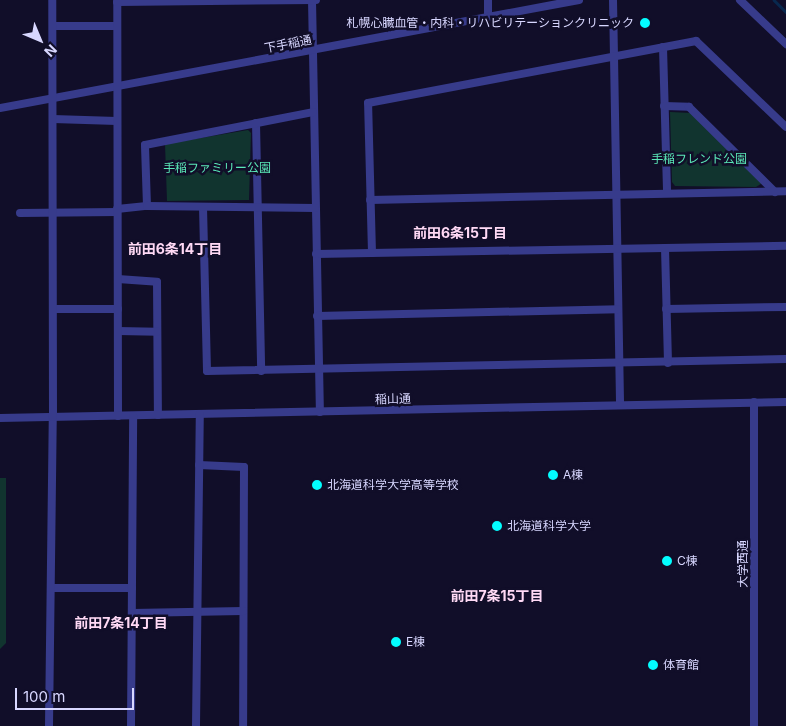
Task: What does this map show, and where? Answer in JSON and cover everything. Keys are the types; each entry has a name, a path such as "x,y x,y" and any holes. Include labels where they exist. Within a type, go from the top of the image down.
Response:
{"street":[{"path":"49,726 53,417 52,0"},
{"path":"312,0 311,51 320,412"},
{"path":"118,416 116,26 118,2 316,0"},
{"path":"488,0 488,17"},
{"name":"下手稲通","path":"0,108 579,0"},
{"path":"613,0 620,404"},
{"path":"740,0 786,44"},
{"path":"52,26 116,26"},
{"path":"372,253 368,103 696,41 786,127"},
{"path":"663,47 667,193"},
{"path":"664,106 689,107 774,192"},
{"path":"147,206 145,145 313,112"},
{"path":"53,119 117,121"},
{"path":"256,123 261,371"},
{"path":"370,200 786,191"},
{"path":"20,213 53,214 117,211 147,206 315,208"},
{"path":"203,207 207,372 319,371 786,359"},
{"path":"316,254 786,246"},
{"path":"665,248 668,362"},
{"path":"118,279 157,282 158,415"},
{"path":"666,309 786,307"},
{"path":"53,308 118,308"},
{"path":"318,316 618,310"},
{"path":"118,331 157,332"},
{"name":"大学西通","path":"754,402 754,726"},
{"name":"稲山通","path":"0,418 786,402"},
{"path":"196,726 200,414"},
{"path":"131,726 133,416"},
{"path":"199,465 244,467 243,726"},
{"path":"51,588 132,588"},
{"path":"132,613 197,610 243,611"}],"green space":[{"name":"手稲フレンド公園","path":"670,112 691,113 764,182 756,187 675,186 672,182"},
{"name":"手稲ファミリー公園","path":"248,130 251,133 249,200 167,201 165,144"},
{"path":"0,478 6,478 6,643 0,649"}],"waterway":[{"path":"774,0 786,12"}],"place":[{"name":"札幌心臓血管・内科・リハビリテーションクリニック","path":"645,23"},
{"name":"A棟","path":"553,475"},
{"name":"北海道科学大学高等学校","path":"317,485"},
{"name":"北海道科学大学","path":"497,526"},
{"name":"C棟","path":"667,561"},
{"name":"E棟","path":"396,642"},
{"name":"体育館","path":"653,665"}],"district":[{"name":"前田6条15丁目","path":"460,233"},
{"name":"前田6条14丁目","path":"175,249"},
{"name":"前田7条15丁目","path":"497,596"},
{"name":"前田7条14丁目","path":"121,623"}]}
